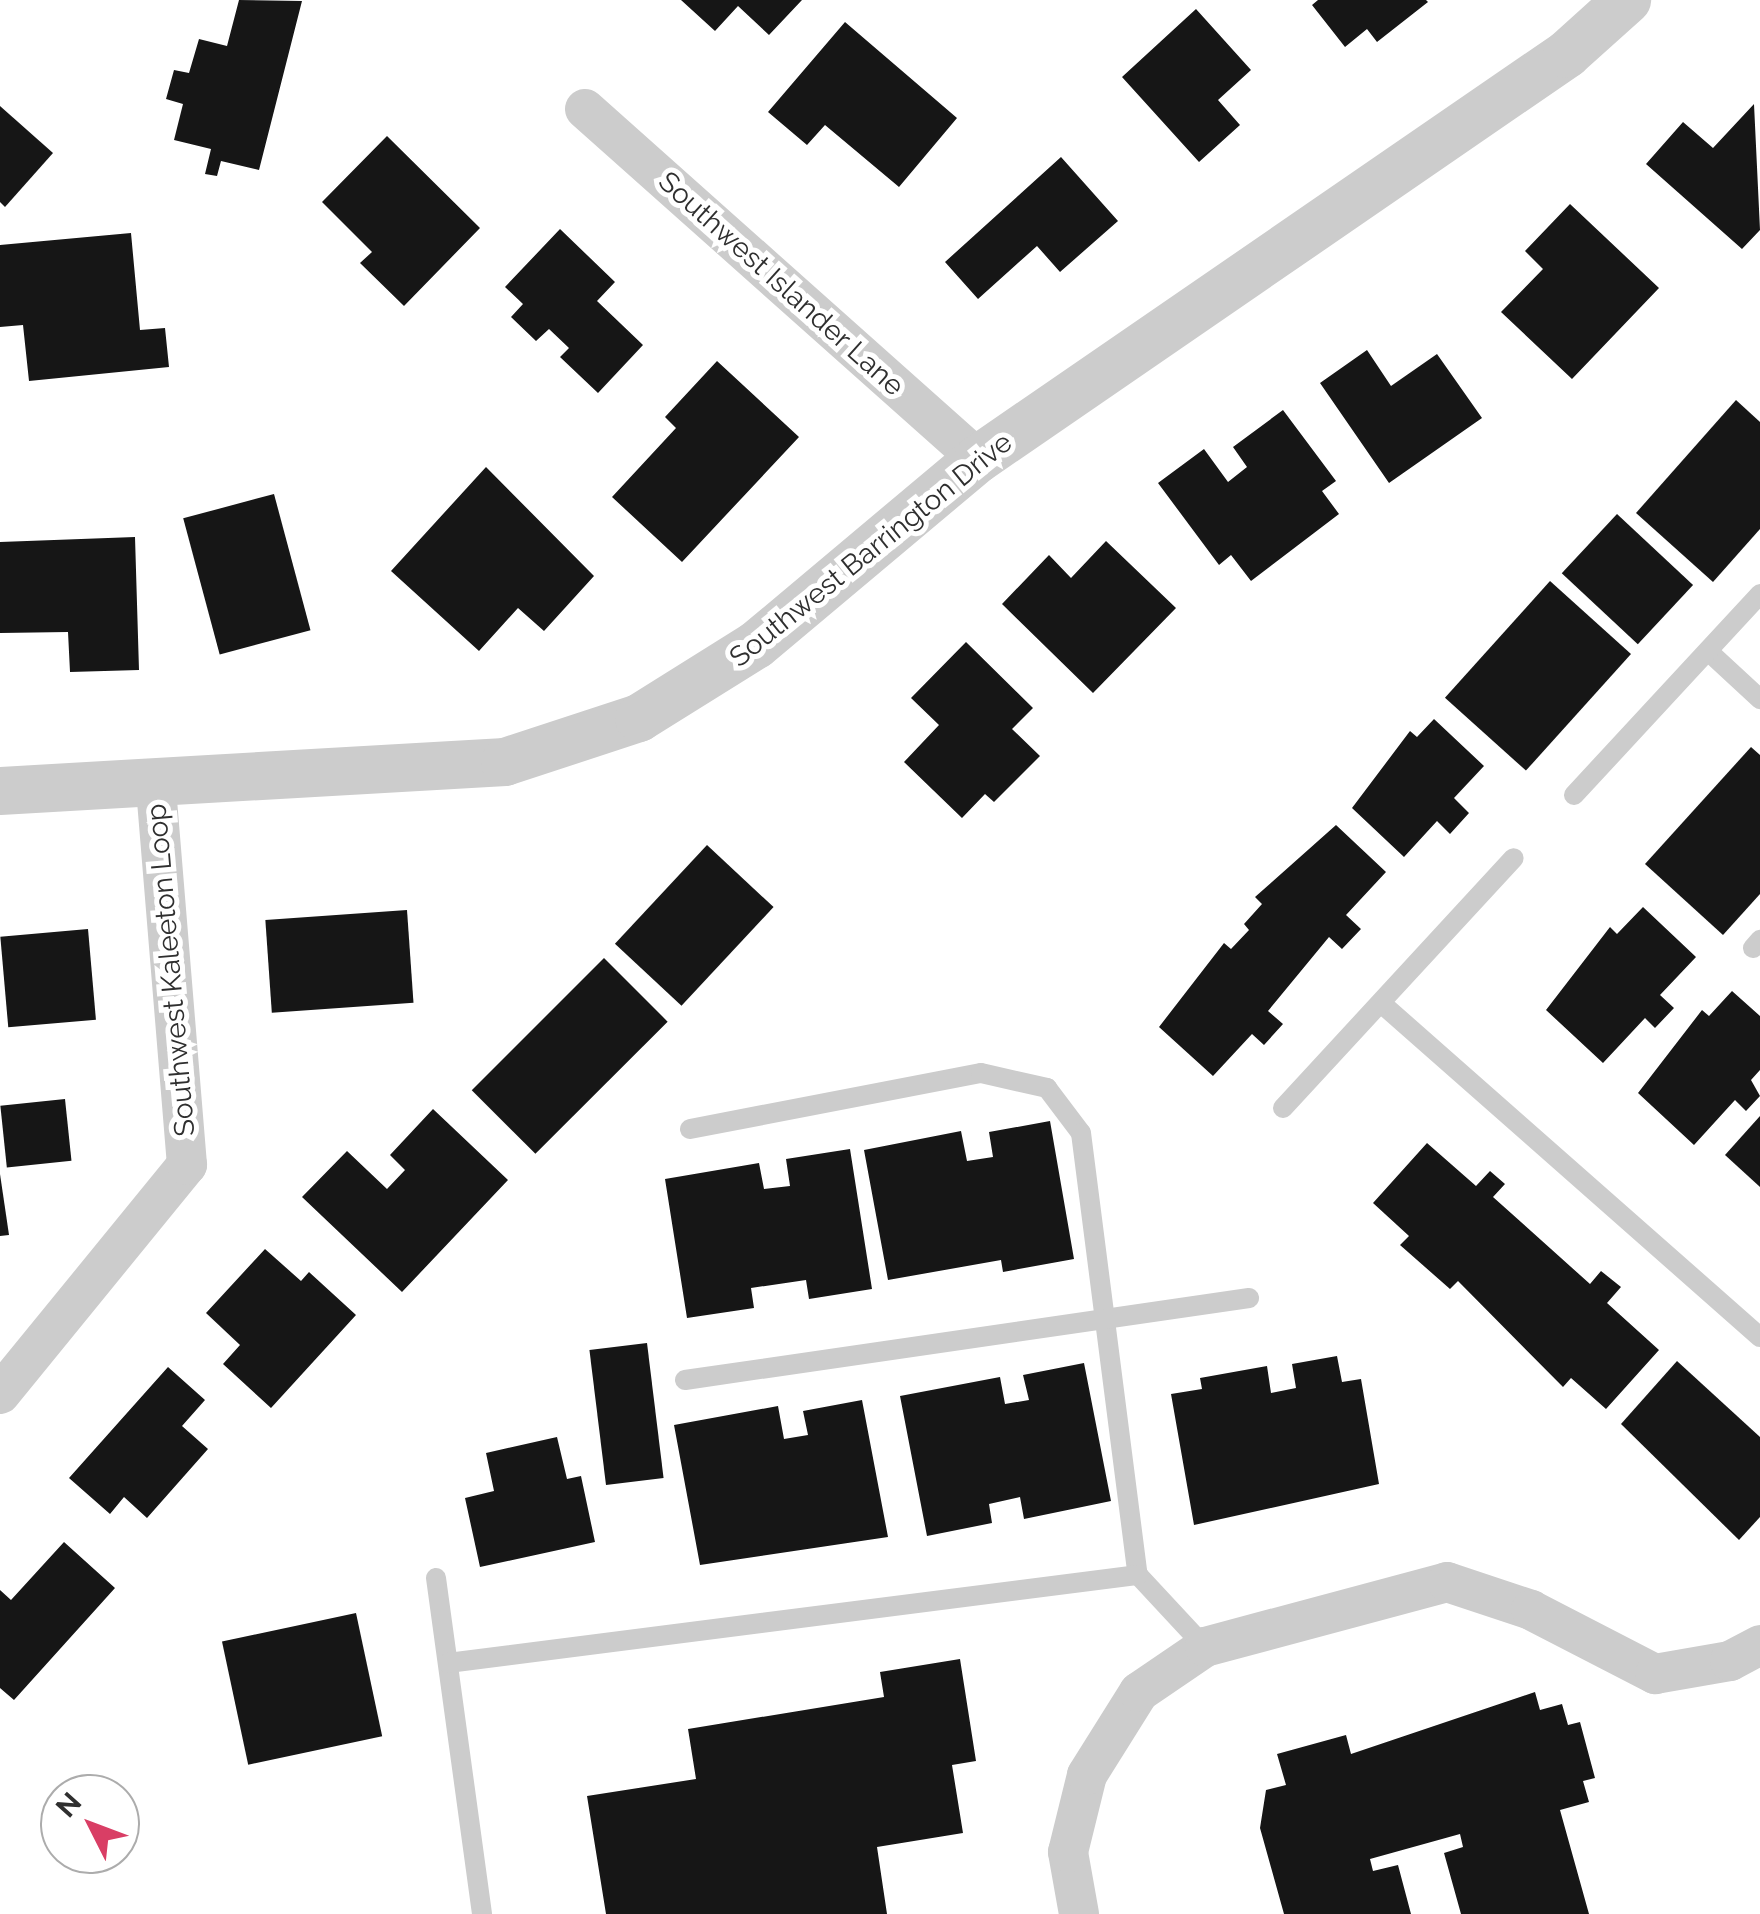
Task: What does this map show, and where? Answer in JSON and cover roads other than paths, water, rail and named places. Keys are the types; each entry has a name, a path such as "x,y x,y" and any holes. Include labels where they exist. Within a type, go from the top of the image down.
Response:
{"street":[{"name":"Southwest Barrington Drive","path":"0,791 155,779 505,762 594,737 696,689 978,458 1567,54 1627,0"},
{"name":"Southwest Islander Lane","path":"585,109 978,458"},
{"name":"Southwest Kaleeton Loop","path":"0,1394 187,1165 155,779"},
{"path":"1078,1914 1068,1852 1087,1775 1139,1692 1205,1647 1447,1582 1530,1610 1655,1674 1730,1661 1760,1645"}],"lane":[{"path":"1574,794 1760,594"},
{"path":"1708,650 1760,698"},
{"path":"1283,1108 1514,858"},
{"path":"1381,1003 1760,1337"},
{"path":"690,1129 981,1073 1047,1088 1080,1132 1138,1575 1205,1647"},
{"path":"685,1380 1248,1298"},
{"path":"448,1662 1138,1575"},
{"path":"436,1578 482,1914"}]}
